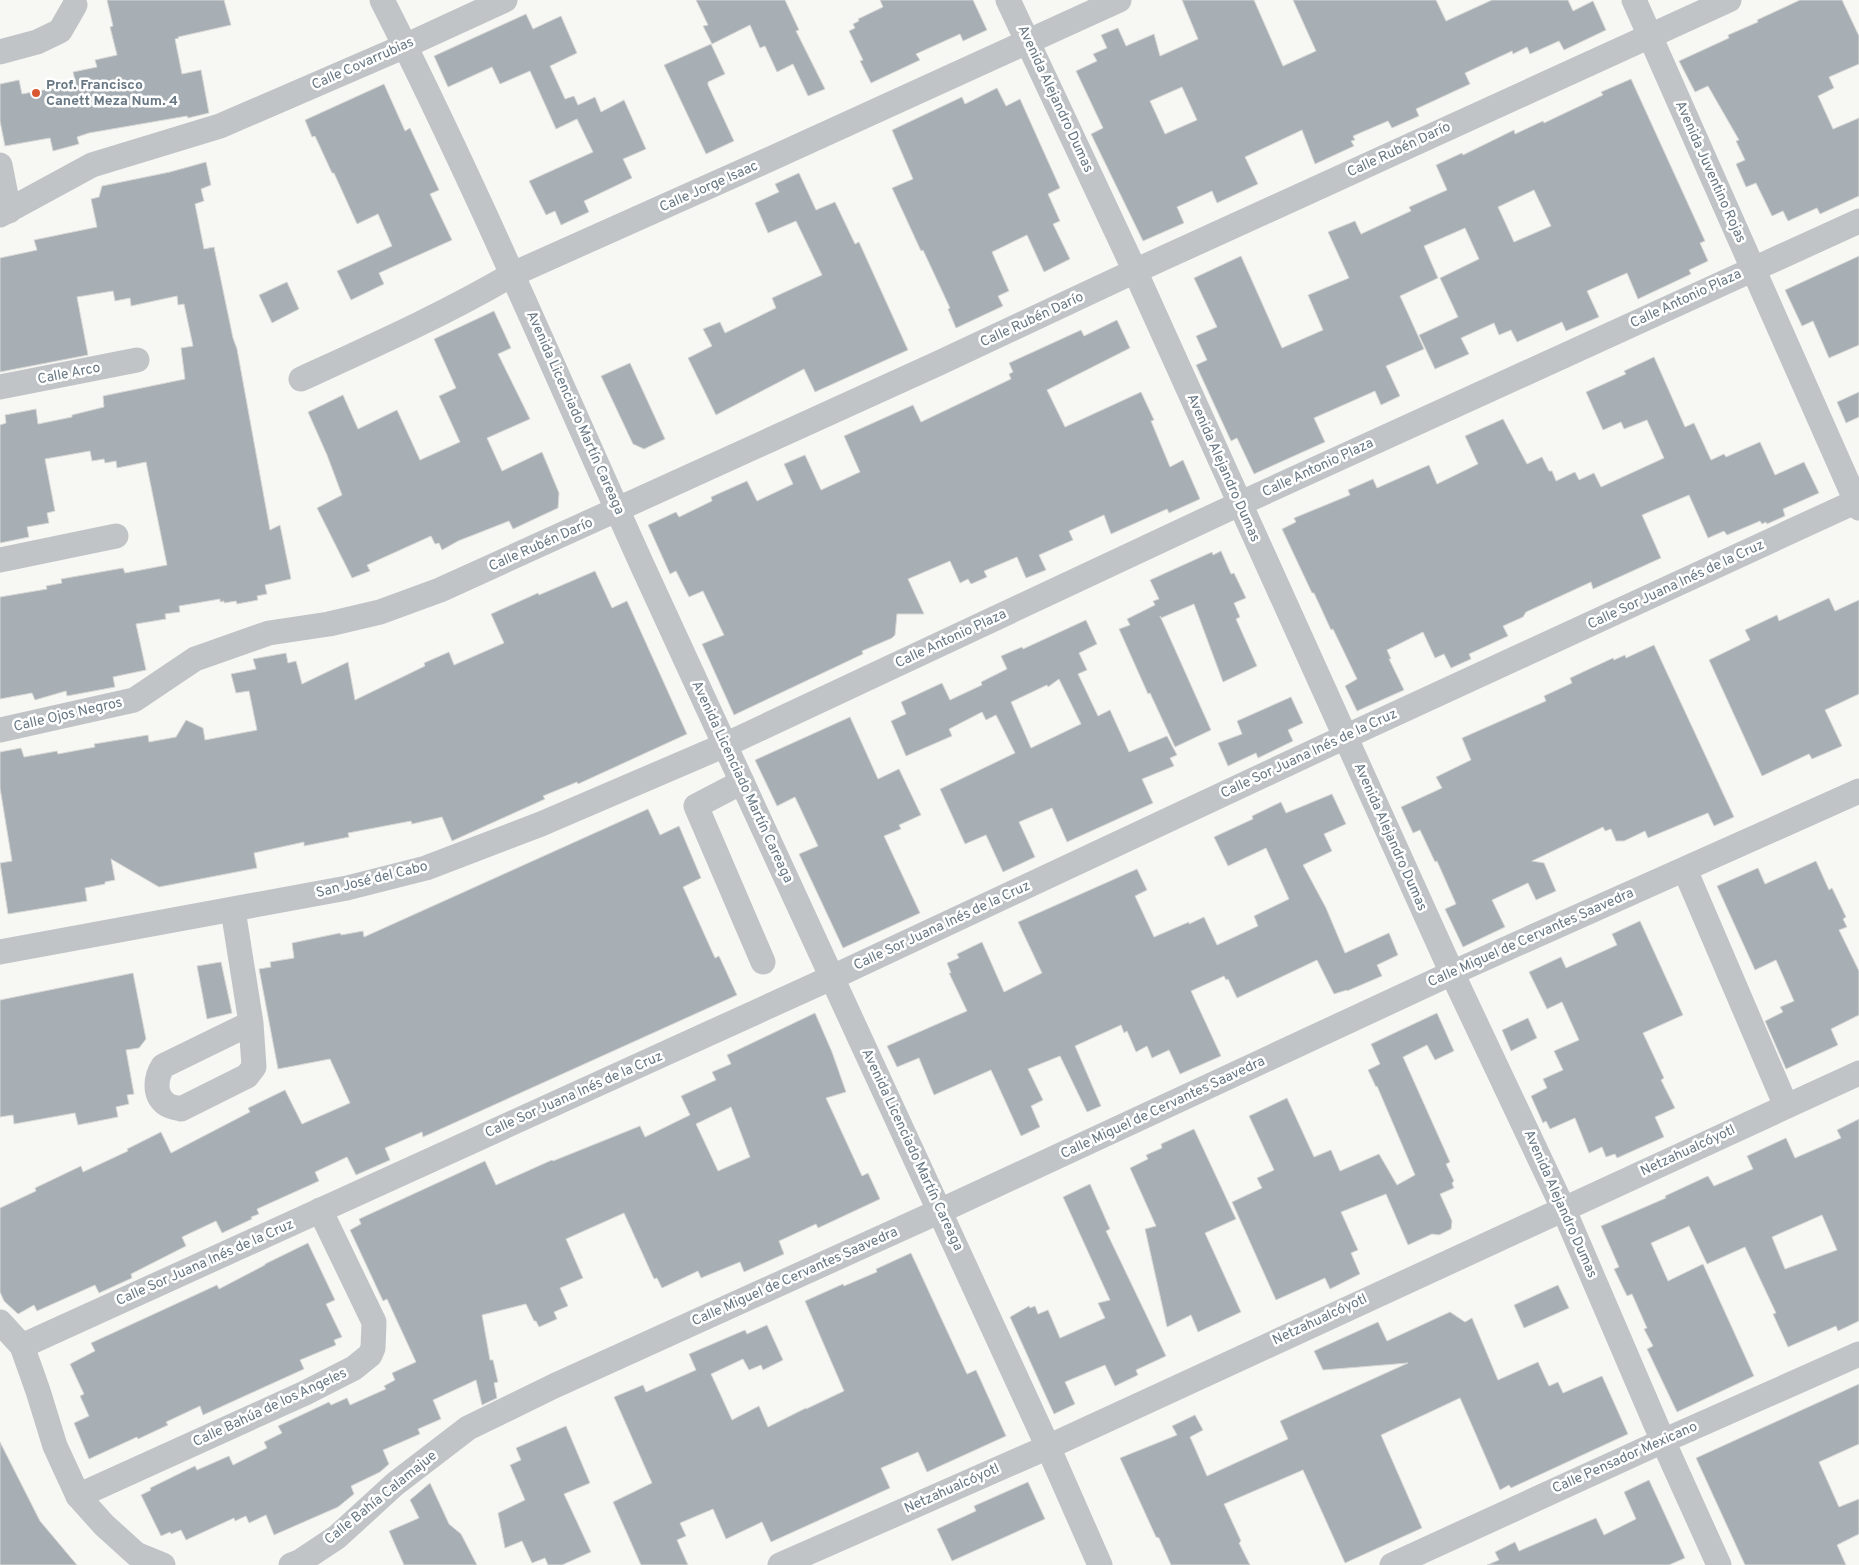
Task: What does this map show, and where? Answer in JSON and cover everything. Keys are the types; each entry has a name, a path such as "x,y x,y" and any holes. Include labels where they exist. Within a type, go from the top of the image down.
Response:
{"street":[{"name":"Avenida Licenciado Martín Careaga","path":"382,0 513,274 618,510 1048,1446 1100,1565"},
{"name":"Calle Covarrubias","path":"5,213 92,164 220,126 405,46 505,0"},
{"name":"Avenida Alejandro Dumas","path":"1008,0 1135,270 1452,973 1563,1208 1663,1441 1719,1565"},
{"name":"Calle Jorge Isaac","path":"301,379 406,330 513,274 1119,0"},
{"name":"Avenida Juventino Rojas","path":"1634,0 1858,503"},
{"name":"Calle Rubén Darío","path":"329,624 380,612 440,590 939,364 1135,270 1729,0"},
{"path":"0,52 37,42 60,31 74,5"},
{"path":"0,165 5,213"},
{"name":"Calle Antonio Plaza","path":"725,745 1239,504 1859,221"},
{"name":"Calle Arco","path":"0,388 138,360"},
{"name":"Calle Sor Juana Inés de la Cruz","path":"22,1346 833,977 1345,737 1858,503"},
{"path":"0,560 116,536"},
{"name":"Calle Ojos Negros","path":"0,730 134,700 195,659 270,633 329,624"},
{"name":"San José del Cabo","path":"0,952 346,888 426,868 541,824 725,745"},
{"path":"742,782 696,806 764,962"},
{"name":"Calle Miguel de Cervantes Saavedra","path":"468,1428 563,1382 940,1211 1452,973 1859,792"},
{"path":"1685,870 1786,1106"},
{"path":"233,910 251,1023"},
{"name":"Netzahualcóyotl","path":"780,1565 1048,1446 1859,1073"},
{"name":"Calle Bahúa de los Angeles","path":"78,1496 306,1394 354,1368 370,1355 374,1341 374,1322 320,1210"},
{"path":"0,1322 22,1346 55,1446 78,1496 104,1525 136,1554 163,1565"},
{"name":"Calle Pensador Mexicano","path":"1392,1565 1859,1354"},
{"name":"Calle Bahía Calamajue","path":"291,1565 301,1561 337,1537 395,1484 468,1428"}],"building":[{"path":"107,0 224,0 231,25 175,39 182,74 201,70 209,113 89,133 77,137 79,144 53,151 50,138 5,146 0,121 0,84 19,80 22,94 76,84 73,72 97,67 95,60 117,55 110,27 113,26"},
{"path":"696,0 785,0 799,30 796,31 825,89 808,96 793,64 777,72 765,46 760,48 750,25 712,44 703,26 708,25"},
{"path":"880,0 973,0 987,30 963,41 960,34 916,54 920,60 871,83 860,61 863,60 849,31 855,28 853,24 859,21 858,19 883,7"},
{"path":"1182,0 1254,0 1283,66 1316,51 1293,0 1436,0 1446,21 1492,0 1568,0 1573,11 1593,1 1606,30 1564,50 1559,41 1530,54 1527,47 1513,54 1512,51 1465,73 1470,84 1416,109 1419,116 1392,128 1388,121 1353,136 1355,140 1351,141 1354,146 1315,164 1302,130 1245,157 1258,184 1217,203 1212,191 1177,207 1184,223 1143,241 1091,134 1103,128 1076,71 1097,61 1093,54 1107,48 1101,35 1118,28 1126,46 1154,34 1160,56 1198,39","holes":["1182,87 1197,120 1165,134 1150,101"]},
{"path":"1800,0 1842,0 1859,36 1859,64 1829,77 1834,88 1818,96 1833,129 1859,118 1859,196 1820,214 1817,208 1788,221 1783,211 1772,216 1756,183 1746,187 1736,164 1745,160 1736,141 1739,140 1708,86 1695,92 1679,61 1729,38 1728,35"},
{"path":"526,14 533,29 561,16 577,53 550,66 565,99 574,96 578,105 595,97 601,112 624,100 646,149 623,159 632,178 584,201 589,212 561,225 555,211 546,215 529,181 593,152 577,119 556,129 530,71 500,84 492,67 448,87 434,56"},
{"path":"711,44 725,74 708,82 708,85 734,141 706,154 664,65"},
{"path":"1631,79 1705,241 1700,243 1708,261 1689,270 1691,274 1638,299 1627,273 1587,291 1599,317 1566,331 1562,322 1517,342 1511,330 1499,335 1494,323 1461,338 1469,354 1435,369 1419,335 1458,317 1440,278 1479,259 1465,228 1424,246 1438,278 1400,296 1424,349 1386,366 1400,396 1381,405 1375,391 1314,418 1325,442 1254,474 1237,438 1231,441 1196,365 1207,360 1196,336 1217,327 1194,278 1241,256 1282,348 1323,330 1308,295 1349,278 1328,232 1355,221 1361,234 1411,211 1409,207 1447,190 1436,165 1462,153 1463,155 1514,130 1515,134 1543,121 1544,123 1603,95 1601,92","holes":["1534,190 1551,226 1514,242 1498,207"]},
{"path":"384,84 405,131 410,128 439,190 430,194 452,240 379,273 384,284 351,300 337,271 392,246 378,214 357,224 334,173 332,173 315,136 312,137 305,120"},
{"path":"997,88 1006,106 1020,99 1060,188 1048,194 1060,221 1053,224 1070,259 1044,272 1027,235 992,252 1009,291 998,296 1003,306 956,328 948,309 950,308 892,188 913,179 892,130 962,97 965,104"},
{"path":"206,162 211,185 201,189 204,201 195,204 204,249 214,247 237,349 270,530 280,525 291,579 265,585 267,594 257,596 258,600 237,604 236,601 220,602 220,599 179,606 180,612 165,614 166,619 136,624 146,670 113,677 115,687 67,696 66,691 35,700 32,693 0,699 0,597 47,589 46,586 62,583 61,579 123,568 125,573 167,565 146,462 117,468 116,461 105,463 104,459 92,461 90,451 45,459 55,511 47,513 49,523 27,527 29,537 0,543 0,425 6,423 5,415 36,409 38,424 72,417 72,415 104,407 103,396 185,379 181,348 193,346 184,304 178,305 177,296 131,306 130,298 115,301 113,291 77,297 88,355 0,372 0,258 37,250 34,240 97,227 91,199 99,197 102,186 170,172"},
{"path":"799,173 816,210 835,202 855,244 859,242 908,350 815,392 804,369 716,415 688,358 712,346 703,329 720,322 725,333 776,308 772,298 822,275 796,221 768,233 755,203 779,192 775,184"},
{"path":"1859,256 1859,345 1829,358 1813,321 1802,326 1785,290"},
{"path":"287,282 299,309 272,323 259,295"},
{"path":"494,311 511,348 498,354 530,419 487,438 502,471 542,452 559,493 558,508 513,529 509,521 458,541 442,550 439,543 435,544 431,536 367,565 370,571 352,578 317,508 342,495 308,412 343,395 358,429 397,410 420,460 460,442 439,396 456,388 434,339"},
{"path":"1117,320 1130,348 1047,390 1065,427 1141,392 1154,420 1151,421 1170,467 1183,460 1200,499 1169,513 1167,509 1111,534 1104,515 1069,531 1073,540 1039,555 1046,570 1026,578 1017,557 984,571 987,577 971,584 968,579 960,583 950,561 908,579 924,614 897,614 895,635 892,638 862,651 863,654 734,715 702,644 724,635 703,591 689,597 676,571 670,574 648,525 676,512 679,517 712,501 711,497 747,481 757,501 793,484 784,464 805,455 821,490 860,472 844,436 913,405 921,422 1011,379 1009,374 1013,372 1009,363 1081,330 1084,336"},
{"path":"1654,357 1685,427 1694,423 1711,460 1724,454 1726,457 1760,442 1775,475 1804,462 1819,493 1783,509 1785,516 1767,524 1766,522 1762,524 1760,521 1727,535 1724,531 1708,538 1689,495 1642,515 1661,558 1593,589 1591,582 1526,612 1523,617 1503,626 1508,636 1469,654 1471,659 1451,668 1444,654 1435,658 1423,632 1387,650 1391,659 1389,659 1404,690 1357,711 1345,686 1357,679 1333,629 1331,630 1314,593 1312,593 1282,529 1296,522 1294,518 1350,495 1348,490 1373,479 1377,488 1429,465 1437,484 1478,464 1465,436 1503,419 1527,464 1542,457 1549,471 1552,471 1556,481 1575,472 1579,480 1594,473 1601,487 1664,458 1647,420 1624,429 1621,422 1603,430 1586,392 1626,374 1624,371"},
{"path":"630,363 665,439 644,449 633,444 601,376"},
{"path":"1859,392 1859,417 1846,423 1837,402"},
{"path":"1221,551 1231,574 1234,573 1246,598 1234,603 1240,617 1236,619 1257,666 1223,682 1194,604 1161,618 1160,616 1211,730 1175,747 1150,693 1148,694 1119,629 1130,625 1127,619 1155,605 1153,601 1159,599 1150,580 1212,552 1213,555"},
{"path":"595,571 612,608 627,601 687,734 578,784 577,782 543,796 545,799 452,841 442,817 412,824 411,821 348,833 349,837 304,846 304,842 254,853 257,868 159,887 111,859 115,880 85,888 87,901 8,914 0,863 12,861 0,788 0,752 21,748 24,757 57,751 58,754 95,747 94,744 148,735 149,742 176,737 186,720 203,728 205,740 257,730 249,691 236,693 231,674 256,669 253,659 286,653 288,663 296,661 302,684 348,662 355,700 425,666 424,663 449,652 454,665 504,643 491,614"},
{"path":"1829,598 1835,611 1859,600 1859,694 1825,710 1842,746 1812,759 1809,754 1762,776 1709,660 1750,640 1745,630 1777,615 1779,621"},
{"path":"1086,620 1097,644 1079,653 1087,670 1078,674 1098,716 1110,710 1129,752 1167,736 1177,755 1170,758 1174,766 1142,779 1153,803 1067,842 1052,808 1019,822 1035,857 1003,872 986,835 965,844 940,789 1015,753 996,715 986,720 982,712 949,729 952,736 906,756 891,721 906,714 901,702 942,683 950,700 982,685 981,682 1007,669 1001,656 1022,647 1023,649","holes":["1059,679 1081,724 1031,748 1011,702 1047,685 1048,687"]},
{"path":"1654,645 1734,817 1714,826 1708,813 1648,838 1645,831 1624,841 1616,841 1611,829 1605,831 1603,827 1532,861 1544,863 1556,891 1536,900 1528,883 1492,900 1505,927 1463,947 1445,909 1456,904 1437,861 1435,862 1420,830 1413,833 1401,807 1442,788 1436,777 1471,760 1462,738 1546,701 1544,696 1572,683 1570,678 1613,658 1614,660 1625,655 1626,658"},
{"path":"1291,697 1303,723 1288,730 1293,741 1258,758 1256,753 1228,766 1218,743 1242,734 1237,721"},
{"path":"850,717 878,779 899,769 921,815 899,825 901,829 884,836 920,913 843,948 799,854 818,846 795,797 777,806 755,760"},
{"path":"1332,794 1346,824 1324,834 1332,851 1303,865 1326,908 1345,953 1389,933 1398,955 1377,965 1382,976 1347,991 1334,994 1317,960 1237,998 1228,979 1226,980 1224,976 1191,991 1221,1056 1180,1074 1169,1050 1152,1058 1147,1046 1136,1052 1127,1031 1124,1033 1121,1025 1075,1046 1101,1106 1087,1112 1060,1056 1028,1069 1043,1100 1031,1106 1040,1127 1021,1136 991,1070 934,1095 919,1058 897,1067 887,1046 967,1011 949,973 951,973 947,963 959,958 957,954 982,942 1004,992 1042,973 1018,922 1137,869 1147,890 1135,896 1154,937 1204,917 1217,945 1258,926 1254,916 1289,899 1266,848 1228,866 1214,837 1253,819 1252,816 1281,802 1286,813"},
{"path":"648,809 660,835 679,826 701,878 683,887 715,958 719,956 737,995 423,1137 422,1132 385,1148 390,1160 356,1175 347,1157 315,1172 319,1181 257,1209 259,1214 251,1217 252,1219 222,1233 216,1221 182,1237 186,1246 131,1274 132,1278 99,1293 95,1285 37,1311 34,1305 18,1314 4,1301 0,1292 0,1208 36,1191 35,1188 81,1166 83,1172 128,1151 127,1149 161,1132 171,1153 250,1112 248,1108 285,1090 302,1124 350,1103 330,1059 278,1069 259,969 271,967 270,962 294,958 292,943 340,933 341,935 363,931 364,937"},
{"path":"1816,861 1829,890 1832,888 1846,917 1843,919 1847,927 1839,930 1859,971 1859,1015 1831,1029 1838,1045 1786,1069 1765,1021 1783,1012 1780,1007 1794,1001 1776,960 1755,970 1717,886 1758,868 1765,884"},
{"path":"1640,921 1683,1015 1643,1033 1664,1078 1661,1080 1675,1108 1655,1117 1664,1137 1617,1158 1615,1154 1606,1157 1602,1147 1589,1153 1575,1118 1550,1129 1546,1121 1543,1123 1531,1096 1547,1088 1543,1079 1563,1070 1554,1051 1579,1040 1562,1002 1547,1009 1529,972 1561,957 1566,968 1617,945 1612,934"},
{"path":"221,962 232,1013 207,1019 197,966"},
{"path":"133,973 146,1039 139,1048 126,1050 134,1094 127,1095 129,1104 116,1107 118,1117 78,1125 75,1113 14,1124 13,1115 0,1117 0,1000"},
{"path":"815,1013 832,1052 846,1092 826,1098 862,1176 868,1173 880,1199 818,1228 816,1224 779,1241 784,1254 744,1272 740,1262 701,1278 698,1271 662,1288 657,1278 654,1279 624,1213 566,1239 583,1278 560,1288 568,1306 554,1312 557,1319 539,1327 526,1304 482,1315 490,1360 493,1360 498,1382 494,1383 497,1398 482,1405 476,1380 433,1400 441,1419 418,1429 420,1434 383,1450 389,1464 380,1472 351,1486 354,1494 338,1507 274,1535 266,1515 249,1523 246,1516 235,1521 234,1518 186,1540 181,1530 161,1536 141,1495 151,1490 150,1488 195,1466 197,1470 229,1456 233,1465 267,1448 264,1442 282,1433 278,1426 329,1402 331,1405 347,1398 350,1405 386,1389 384,1386 395,1380 392,1373 416,1362 387,1299 383,1301 350,1230 361,1224 359,1219 485,1161 496,1185 552,1160 640,1126 645,1137 690,1115 681,1096 716,1080 712,1072 731,1064 727,1055","holes":["731,1107 750,1157 718,1171 696,1124"]},
{"path":"1437,1013 1454,1051 1435,1060 1427,1045 1403,1057 1450,1162 1446,1164 1454,1181 1452,1183 1454,1188 1440,1194 1452,1221 1451,1229 1439,1235 1432,1234 1408,1245 1386,1194 1341,1212 1358,1250 1351,1253 1360,1274 1330,1289 1325,1278 1276,1300 1232,1202 1262,1188 1257,1178 1274,1170 1249,1116 1287,1098 1314,1157 1331,1150 1340,1171 1379,1154 1397,1185 1415,1175 1377,1086 1368,1070 1380,1064 1371,1044"},
{"path":"1528,1018 1537,1038 1511,1051 1502,1030"},
{"path":"1859,1119 1859,1321 1838,1331 1836,1326 1788,1347 1773,1314 1776,1313 1745,1247 1707,1264 1689,1226 1651,1243 1668,1281 1703,1264 1754,1376 1677,1412 1647,1349 1653,1346 1644,1329 1647,1328 1632,1294 1627,1296 1614,1269 1619,1267 1601,1226 1666,1198 1665,1196 1708,1176 1714,1186 1753,1169 1747,1156 1786,1138 1795,1158 1841,1138 1837,1130","holes":["1822,1215 1837,1250 1785,1269 1772,1237"]},
{"path":"1194,1129 1236,1219 1205,1233 1241,1312 1198,1332 1191,1315 1167,1327 1145,1229 1156,1226 1130,1168 1148,1159 1146,1155 1162,1148 1161,1144"},
{"path":"1090,1184 1110,1229 1106,1231 1166,1356 1136,1370 1138,1375 1115,1386 1105,1365 1065,1382 1075,1404 1054,1414 1010,1317 1029,1306 1030,1308 1035,1306 1038,1314 1048,1310 1060,1338 1105,1318 1098,1303 1110,1300 1063,1197"},
{"path":"308,1243 335,1300 326,1304 342,1337 334,1340 336,1345 300,1360 304,1369 203,1415 200,1406 166,1422 168,1425 89,1459 74,1423 89,1416 80,1396 84,1394 70,1364 95,1351 91,1343 217,1285 219,1289"},
{"path":"911,1253 967,1374 976,1370 1006,1436 927,1472 918,1452 881,1468 890,1488 771,1542 762,1522 726,1539 713,1509 680,1523 686,1536 677,1540 688,1565 641,1565 613,1502 652,1483 614,1397 643,1385 646,1392 696,1370 689,1354 745,1330 747,1334 767,1325 783,1360 763,1370 761,1365 749,1370 743,1359 711,1374 732,1420 759,1406 768,1427 844,1391 805,1301 843,1284 844,1286 877,1272 876,1269"},
{"path":"1558,1285 1569,1308 1524,1328 1514,1305"},
{"path":"1450,1312 1465,1322 1472,1318 1498,1380 1538,1362 1549,1386 1558,1382 1563,1393 1602,1376 1628,1434 1511,1488 1509,1485 1500,1490 1460,1398 1381,1435 1422,1528 1345,1563 1303,1470 1224,1504 1250,1565 1171,1565 1120,1458 1177,1435 1172,1426 1195,1415 1203,1430 1190,1437 1207,1476 1288,1439 1280,1421 1408,1363 1323,1370 1314,1351 1378,1322 1387,1341"},
{"path":"1859,1384 1859,1444 1819,1462 1839,1507 1859,1499 1859,1534 1837,1545 1846,1565 1745,1565 1696,1458"},
{"path":"566,1426 590,1483 564,1494 591,1552 562,1565 548,1565 545,1558 532,1563 522,1541 505,1548 498,1513 525,1500 510,1465 521,1460 516,1448"},
{"path":"0,1442 40,1521 77,1565 0,1565"},
{"path":"1649,1480 1685,1558 1669,1565 1487,1565 1499,1560 1495,1552 1515,1542 1519,1551 1596,1518 1604,1535 1636,1519 1624,1492"},
{"path":"1028,1482 1045,1519 952,1561 937,1529 976,1511 974,1506"},
{"path":"430,1483 449,1524 461,1534 477,1565 404,1565 389,1531 419,1518 410,1500"}],"place":[{"name":"Prof. Francisco Canett Meza Num. 4","path":"36,93"}]}
